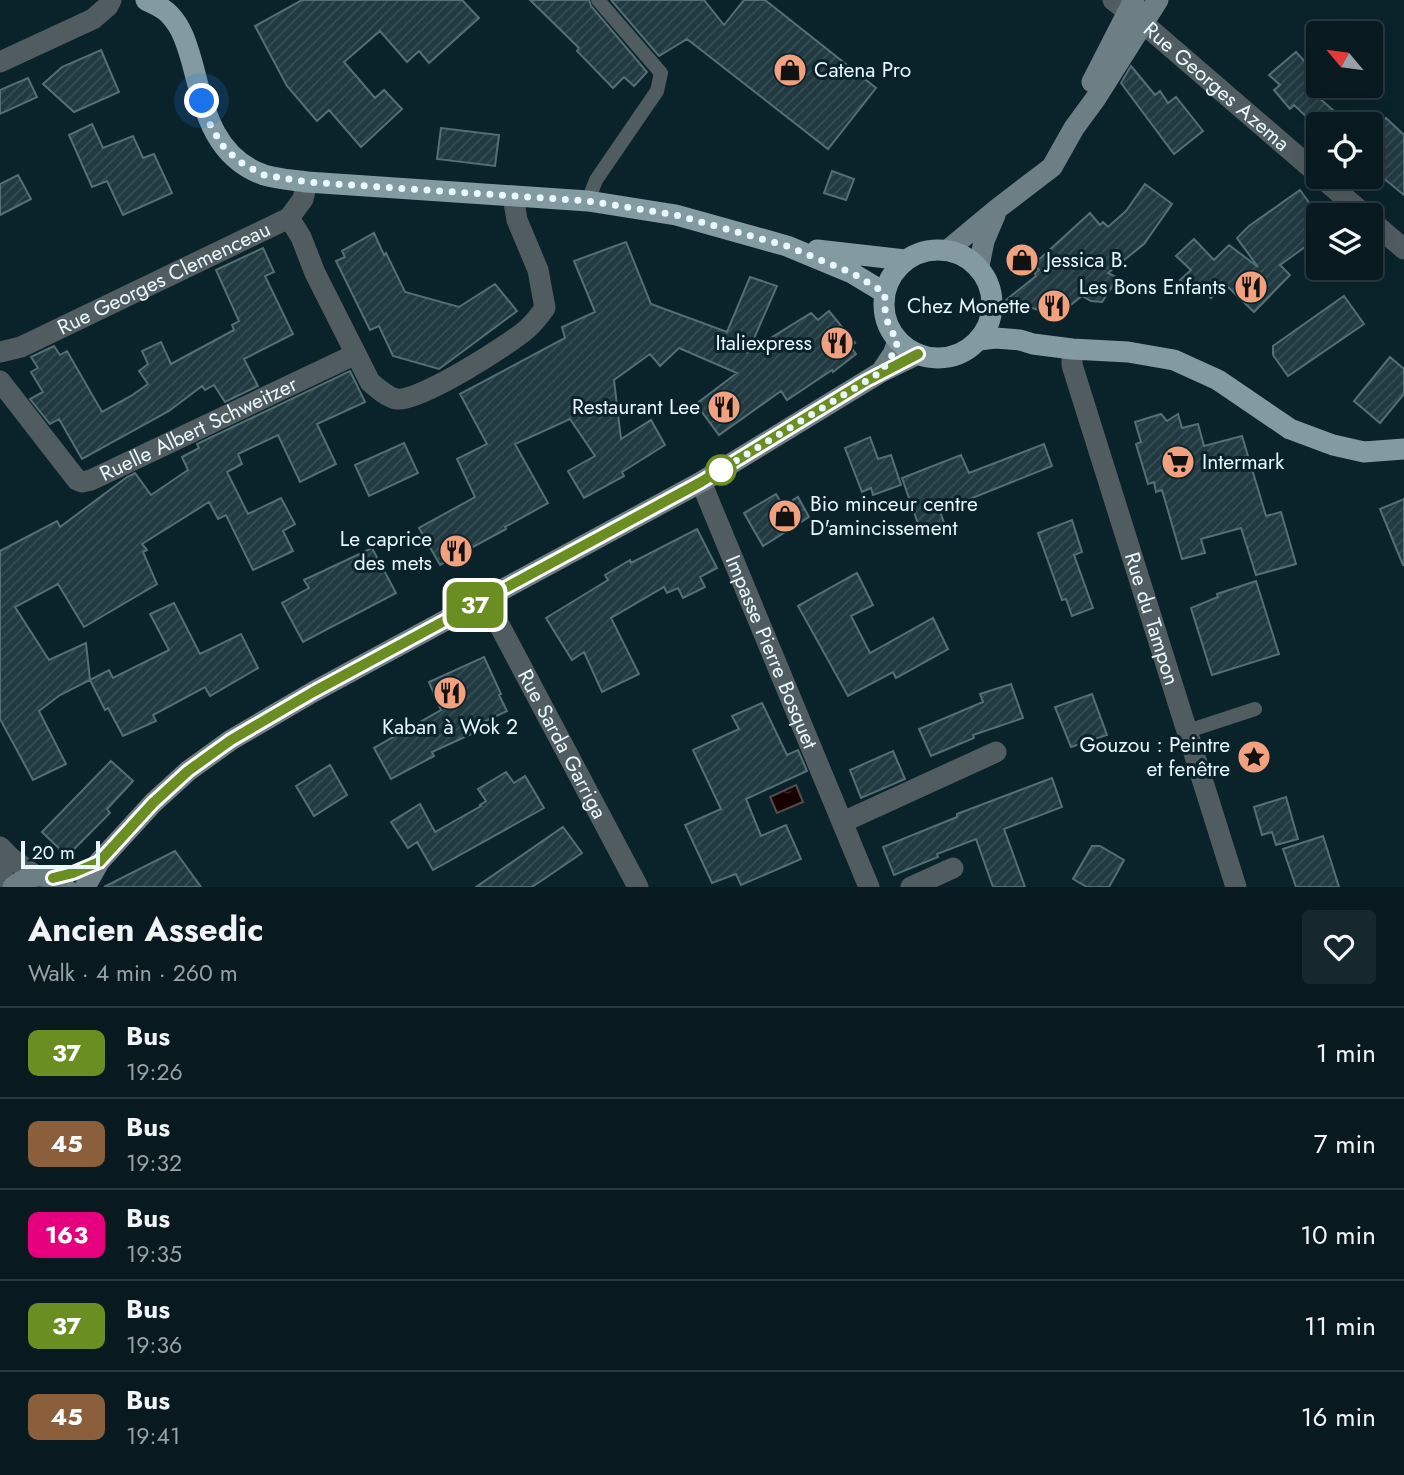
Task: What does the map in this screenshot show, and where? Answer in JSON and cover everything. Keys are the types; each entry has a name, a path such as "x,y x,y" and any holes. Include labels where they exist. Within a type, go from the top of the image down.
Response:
{"main road":[{"path":"148,0 168,12 179,27 187,45 211,127 225,149 243,164 264,175 307,182 588,201 676,215 787,246 852,273 885,293"},
{"path":"948,249 1052,167 1074,128 1087,92 1129,9 1158,0"},
{"path":"979,266 984,241 997,209"},
{"path":"787,246 905,260"},
{"path":"933,249 948,249 970,258 979,266 989,282 993,299 991,317 979,340 966,351 951,357 934,358 907,349 898,341 889,327 884,310 885,293 889,280 905,260 933,249"},
{"path":"991,317 1020,341"},
{"path":"979,340 995,338 1072,349 1128,352 1174,360 1218,380 1290,429 1333,446 1364,452 1404,449"},
{"path":"881,372 898,341"},
{"path":"85,887 99,862 153,803 188,771 231,740 313,692 701,482 881,372 918,354"},
{"path":"13,887 24,879 51,880 99,862"}],"street":[{"path":"0,62 93,19 111,0"},
{"name":"Rue Georges Azema","path":"1129,9 1306,165"},
{"name":"Rue Georges Clemenceau","path":"0,352 21,347 289,218 303,199 307,182"},
{"name":"Rue Georges Azema","path":"1334,189 1351,203"},
{"path":"289,218 301,237 315,272 370,382 397,399 411,397 457,376 519,336 545,308 538,270 517,220 513,195"},
{"path":"1383,231 1404,249"},
{"name":"Rue du Tampon","path":"1072,349 1072,365 1236,887"},
{"name":"Ruelle Albert Schweitzer","path":"0,381 77,480 82,482 356,354"},
{"name":"Impasse Pierre Bosquet","path":"701,482 869,887"},
{"name":"Rue Sarda Garriga","path":"486,600 638,887"},
{"path":"843,822 996,752"},
{"path":"0,847 11,858 51,880"},
{"path":"0,863 5,887"},
{"path":"911,887 953,868"}],"lane":[{"path":"588,201 596,180 657,91 661,73 598,0"},
{"path":"1188,731 1255,709"}],"water":[{"path":"796,785 803,802 777,813 770,797"}],"building":[{"path":"302,0 462,0 479,18 429,63 419,51 407,62 380,31 344,62 375,98 384,90 402,109 361,147 329,110 317,121 287,86 255,26"},
{"path":"530,0 589,0 591,6 647,72 634,86 624,77 613,88 577,51 579,48"},
{"name":"Catena Pro","path":"611,0 704,0 724,25 744,0 765,0 876,88 828,149 687,39 659,56"},
{"path":"101,50 119,92 74,112 43,84 62,67"},
{"path":"1296,52 1306,63 1306,98 1319,98 1335,112 1306,112 1306,116 1294,105 1290,109 1274,90 1280,85 1269,75"},
{"path":"1131,66 1155,95 1160,91 1168,103 1176,97 1203,131 1174,154 1121,83"},
{"path":"28,78 37,97 0,114 0,90"},
{"path":"1386,118 1404,135 1404,195 1383,178 1383,122"},
{"path":"92,124 103,148 133,136 143,158 154,154 172,193 123,215 107,181 92,187 69,135"},
{"path":"441,128 499,135 495,166 437,159"},
{"path":"832,171 854,179 846,200 824,193"},
{"path":"18,175 31,199 0,215 0,184"},
{"path":"1145,184 1172,204 1144,244 1108,273 1118,278 1102,302 1091,301 1082,296 1062,312 1052,301 1042,311 1006,300 1036,276 1039,270 1034,264 1090,213 1100,225 1103,222 1108,227 1126,211"},
{"path":"1300,190 1309,203 1306,203 1306,246 1280,265 1290,275 1254,312 1225,284 1211,298 1202,289 1195,295 1180,280 1191,270 1176,256 1194,239 1214,260 1229,245 1258,267 1237,238 1249,226"},
{"path":"374,233 405,292 459,307 495,284 517,311 439,369 393,356 379,326 370,330 336,261 345,257 342,251"},
{"path":"626,242 651,304 727,332 750,277 777,286 748,352 811,313 818,320 829,311 855,343 850,346 856,354 833,372 832,370 787,400 781,391 719,435 696,404 737,373 679,348 660,366 650,354 614,380 621,439 651,420 665,445 622,472 624,476 584,498 568,471 595,456 570,419 515,444 548,503 440,565 419,528 475,497 457,459 487,444 460,394 565,338 562,327 595,312 574,261"},
{"path":"263,248 274,272 265,276 293,334 244,359 258,386 225,402 214,385 205,390 202,386 169,411 82,459 59,419 50,424 30,399 43,392 31,372 38,368 31,357 54,346 60,355 67,351 102,412 148,384 139,371 148,364 142,351 161,342 171,364 234,330 232,325 239,321 216,270"},
{"path":"1344,296 1364,324 1288,376 1273,355 1273,346"},
{"path":"1390,357 1404,369 1404,394 1380,423 1354,401"},
{"path":"350,371 365,402 317,424 336,464 300,482 278,435 238,454 242,464 227,472 248,514 281,498 295,524 283,531 293,551 253,570 226,515 218,519 209,502 142,544 147,550 143,552 157,584 84,627 58,584 15,607 49,660 86,643 90,680 60,695 39,711 66,764 33,780 0,719 0,551 57,521 60,527 135,473 151,495 188,470 182,457 199,448 197,444"},
{"path":"1161,414 1167,421 1178,414 1182,428 1198,424 1204,446 1242,436 1266,516 1281,512 1296,564 1256,575 1241,528 1201,539 1205,553 1182,559 1162,490 1156,492 1154,482 1148,484 1136,444 1141,442 1135,422"},
{"path":"870,437 878,459 891,455 901,485 873,495 871,488 862,492 845,448"},
{"path":"404,443 418,473 369,496 355,465"},
{"path":"1044,444 1052,466 940,511 945,526 922,535 902,478 961,455 969,473"},
{"path":"776,494 783,506 798,497 809,517 763,546 744,513"},
{"path":"1404,499 1404,565 1403,565 1380,509"},
{"path":"1072,520 1082,552 1074,555 1093,608 1072,616 1066,599 1062,600 1038,533"},
{"path":"697,529 717,568 700,577 705,587 683,598 678,588 667,593 664,587 611,618 639,674 602,692 584,652 572,660 546,618 608,580 605,575 630,560 631,563"},
{"path":"372,548 396,593 303,642 282,603 309,588 304,580"},
{"path":"857,573 873,605 851,616 870,653 933,618 948,649 896,678 893,672 848,696 798,606"},
{"path":"1256,581 1279,654 1212,675 1191,608 1218,597 1217,594"},
{"path":"174,603 200,654 241,634 258,668 210,696 205,687 153,715 156,721 123,736 108,708 105,710 90,680 109,670 113,678 169,650 150,614"},
{"path":"484,657 507,711 475,726 478,731 432,752 434,756 391,779 374,748 441,710 429,682"},
{"path":"1011,684 1023,718 973,735 974,738 931,756 919,729 983,702 980,694"},
{"path":"1092,694 1107,735 1071,747 1055,707"},
{"path":"762,703 787,755 798,750 807,771 746,799 761,836 786,825 801,859 741,885 736,874 712,883 685,825 721,809 693,750 739,729 732,716"},
{"path":"893,751 905,779 861,798 850,770"},
{"path":"111,761 133,781 107,809 110,813 67,856 42,832"},
{"path":"330,765 347,795 314,816 296,786"},
{"path":"506,772 514,783 525,776 544,808 433,870 417,842 408,848 391,822 420,804 435,832 481,806 486,801 478,789"},
{"path":"1052,778 1062,807 1004,829 1025,887 993,887 976,839 894,875 883,847 957,817 957,814"},
{"path":"1286,797 1298,839 1276,845 1272,832 1262,835 1254,807"},
{"path":"563,827 582,853 532,887 476,887"},
{"path":"1323,836 1339,887 1296,887 1283,849"},
{"path":"1092,846 1100,846 1124,860 1109,887 1087,887 1073,879"},
{"path":"175,851 201,887 104,887"}],"bus line":[{"name":"37","path":"53,878 99,862 153,803 188,771 231,740 313,692 701,482 881,372 918,354"}],"place":[{"name":"Catena Pro","path":"790,70"},
{"name":"Jessica B.","path":"1022,260"},
{"name":"Les Bons Enfants","path":"1251,287"},
{"name":"Chez Monette","path":"1054,306"},
{"name":"Italiexpress","path":"837,343"},
{"name":"Restaurant Lee","path":"724,407"},
{"name":"Intermark","path":"1178,462"},
{"name":"Bio minceur centre D'amincissement","path":"785,516"},
{"name":"Le caprice des mets","path":"456,551"},
{"name":"Kaban à Wok 2","path":"450,693"},
{"name":"Gouzou : Peintre et fenêtre","path":"1254,757"}],"route":[{"path":"202,101 211,127 225,149 243,164 264,175 307,182 588,201 676,215 787,246 852,273 885,293 884,310 889,327 898,341 881,372 721,470"}]}
